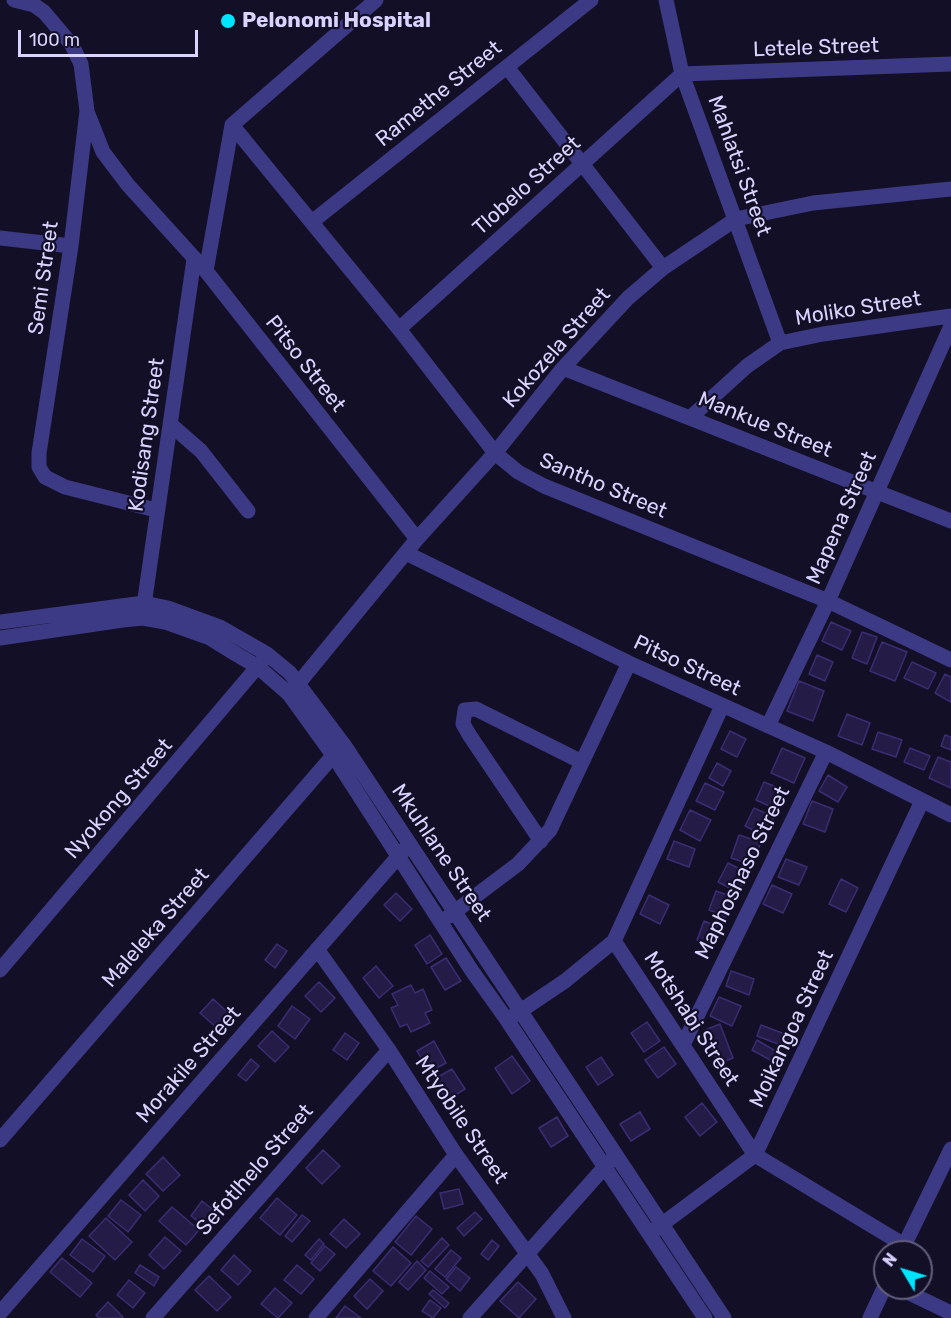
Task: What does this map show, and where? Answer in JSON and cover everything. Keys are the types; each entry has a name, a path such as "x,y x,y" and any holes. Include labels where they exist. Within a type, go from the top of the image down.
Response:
{"street":[{"name":"Semi Street","path":"14,0 34,5 44,12 72,45 81,64 87,111 71,246 39,453 39,466 45,477 65,487 156,510"},
{"path":"206,271 232,125 376,0"},
{"name":"Ramethe Street","path":"313,221 591,0"},
{"name":"Mahlatsi Street","path":"666,0 682,74 780,344"},
{"name":"Letele Street","path":"682,74 951,64"},
{"path":"507,67 584,163 663,268"},
{"name":"Tlobelo Street","path":"399,329 682,74"},
{"name":"Pitso Street","path":"87,111 103,152 143,203 206,271 417,539"},
{"name":"Santho Street","path":"232,125 313,221 495,453 518,472 544,486 828,601 951,660"},
{"name":"Kokozela Street","path":"294,689 417,539 495,453 563,368 628,298 663,268 736,219 813,203 951,189"},
{"path":"0,238 71,246"},
{"name":"Kodisang Street","path":"143,611 194,259"},
{"name":"Moliko Street","path":"691,417 747,366 780,344 823,334 951,316"},
{"name":"Mapena Street","path":"768,726 828,601 951,326"},
{"name":"Mankue Street","path":"563,368 951,521"},
{"path":"170,424 201,451 248,511"},
{"name":"Pitso Street","path":"406,553 629,663 826,752 951,815"},
{"name":"Mkuhlane Street","path":"0,622 168,608 220,627 267,654 410,844 724,1318"},
{"name":"Mkuhlane Street","path":"0,638 143,611 165,622 210,638 294,689"},
{"name":"Nyokong Street","path":"0,970 267,654"},
{"path":"441,922 518,864 541,841 555,820 629,663"},
{"name":"Motshabi Street","path":"507,1020 566,981 614,941 722,706"},
{"path":"541,841 463,724 465,710 476,709 582,762"},
{"name":"Mkuhlane Street","path":"338,750 399,856 441,922 705,1318"},
{"name":"Maleleka Street","path":"0,1140 338,750"},
{"name":"Maphoshaso Street","path":"683,1044 826,752"},
{"name":"Moikangoa Street","path":"648,1234 755,1155 922,801"},
{"name":"Morakile Street","path":"0,1313 410,844"},
{"name":"Motshabi Street","path":"614,941 755,1155 888,1240"},
{"name":"Mtyobile Street","path":"317,949 389,1050 456,1155 542,1274 564,1318"},
{"name":"Sefotlhelo Street","path":"153,1318 389,1050"},
{"path":"906,1240 951,1149"},
{"path":"470,1318 615,1154"},
{"path":"316,1318 456,1155"},
{"path":"870,1318 878,1300"},
{"path":"924,1300 951,1313"}],"building":[{"path":"831,622 851,631 842,650 822,641"},
{"path":"862,632 877,637 867,664 852,658"},
{"path":"882,642 907,652 895,681 870,671"},
{"path":"817,655 833,662 825,681 809,674"},
{"path":"912,662 936,673 928,689 904,678"},
{"path":"945,674 951,677 951,702 935,693"},
{"path":"799,681 824,691 813,721 787,711"},
{"path":"847,714 870,723 862,745 838,736"},
{"path":"730,731 746,739 737,757 721,749"},
{"path":"878,732 902,740 896,757 872,749"},
{"path":"945,735 951,737 951,750 941,746"},
{"path":"782,748 805,758 794,783 771,773"},
{"path":"910,748 930,756 924,770 904,762"},
{"path":"938,757 951,762 951,788 929,778"},
{"path":"717,763 731,771 723,786 709,778"},
{"path":"828,775 847,787 838,802 819,791"},
{"path":"764,782 786,791 778,810 756,800"},
{"path":"705,783 724,792 715,810 696,801"},
{"path":"812,801 833,809 825,832 803,824"},
{"path":"754,808 774,817 765,836 745,826"},
{"path":"690,810 711,820 700,841 680,830"},
{"path":"739,835 761,842 752,865 731,858"},
{"path":"674,841 695,849 689,867 667,859"},
{"path":"786,859 807,867 799,885 778,877"},
{"path":"728,863 748,873 738,892 718,882"},
{"path":"841,879 858,888 846,912 829,904"},
{"path":"772,885 792,894 783,913 763,904"},
{"path":"716,891 733,897 726,917 709,910"},
{"path":"396,893 412,909 400,921 384,905"},
{"path":"649,895 669,905 660,924 640,914"},
{"path":"704,921 717,926 709,945 697,940"},
{"path":"430,935 442,954 427,964 415,945"},
{"path":"277,944 287,951 275,968 265,960"},
{"path":"446,958 461,981 445,990 431,967"},
{"path":"376,966 393,986 379,998 363,978"},
{"path":"731,971 754,979 749,995 726,986"},
{"path":"319,982 335,998 321,1012 305,996"},
{"path":"411,985 415,993 423,989 432,1010 425,1013 430,1023 411,1032 407,1024 400,1027 391,1008 398,1005 392,994"},
{"path":"719,997 741,1006 732,1026 710,1016"},
{"path":"213,999 231,1015 218,1029 200,1013"},
{"path":"292,1006 310,1019 295,1039 278,1026"},
{"path":"647,1022 660,1041 644,1052 631,1033"},
{"path":"720,1024 733,1058 718,1064 705,1030"},
{"path":"761,1025 790,1036 786,1047 757,1036"},
{"path":"272,1031 289,1047 275,1062 258,1046"},
{"path":"345,1033 359,1043 347,1060 333,1050"},
{"path":"757,1040 779,1053 774,1062 752,1050"},
{"path":"434,1041 446,1063 429,1072 417,1051"},
{"path":"664,1047 676,1064 658,1078 645,1060"},
{"path":"512,1056 530,1081 512,1094 495,1068"},
{"path":"601,1057 613,1075 598,1085 586,1067"},
{"path":"251,1059 259,1066 246,1081 238,1075"},
{"path":"452,1069 465,1089 447,1100 434,1079"},
{"path":"702,1103 717,1122 700,1136 685,1117"},
{"path":"640,1112 650,1129 631,1141 620,1124"},
{"path":"557,1117 568,1136 551,1147 539,1128"},
{"path":"323,1150 340,1166 322,1184 306,1168"},
{"path":"163,1157 180,1175 163,1191 146,1174"},
{"path":"143,1180 159,1196 145,1211 129,1195"},
{"path":"459,1189 463,1204 444,1209 440,1193"},
{"path":"277,1198 297,1215 280,1235 260,1218"},
{"path":"121,1200 141,1215 128,1232 108,1216"},
{"path":"202,1201 216,1212 205,1227 191,1216"},
{"path":"172,1207 199,1230 186,1245 159,1221"},
{"path":"475,1212 482,1219 464,1236 457,1228"},
{"path":"302,1215 310,1221 292,1242 285,1236"},
{"path":"416,1216 432,1229 411,1255 395,1242"},
{"path":"106,1218 132,1242 115,1260 89,1236"},
{"path":"344,1219 360,1234 346,1248 330,1234"},
{"path":"165,1237 181,1251 164,1269 149,1255"},
{"path":"442,1238 449,1245 428,1267 421,1261"},
{"path":"82,1239 105,1256 93,1272 70,1255"},
{"path":"319,1239 324,1244 311,1260 305,1255"},
{"path":"492,1240 499,1246 488,1260 481,1254"},
{"path":"325,1246 335,1254 320,1271 311,1263"},
{"path":"393,1247 411,1263 391,1286 373,1271"},
{"path":"451,1250 461,1258 445,1277 435,1269"},
{"path":"234,1255 251,1271 238,1285 221,1270"},
{"path":"62,1258 92,1283 80,1297 50,1272"},
{"path":"417,1261 426,1270 408,1290 399,1282"},
{"path":"140,1265 159,1277 154,1286 135,1273"},
{"path":"297,1265 314,1279 301,1294 284,1280"},
{"path":"456,1267 470,1278 460,1291 446,1279"},
{"path":"430,1271 449,1287 442,1294 424,1278"},
{"path":"209,1276 231,1297 217,1311 195,1290"},
{"path":"370,1279 383,1291 367,1309 354,1296"},
{"path":"129,1280 145,1293 133,1308 117,1295"},
{"path":"518,1282 536,1299 519,1318 500,1301"},
{"path":"275,1288 292,1303 278,1318 261,1304"},
{"path":"433,1290 449,1303 445,1308 429,1294"},
{"path":"430,1300 441,1308 433,1318 422,1311"},
{"path":"108,1302 122,1318 99,1318 96,1315"},
{"path":"345,1306 361,1318 336,1318"}],"place":[{"name":"Pelonomi Hospital","path":"228,21"}]}
